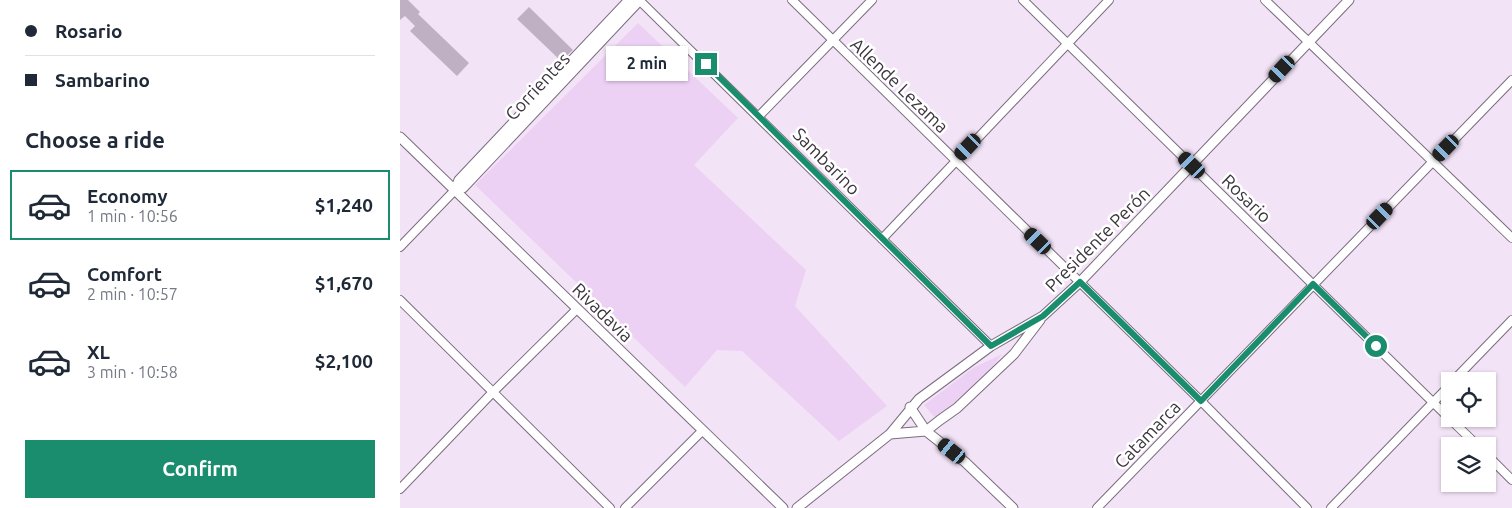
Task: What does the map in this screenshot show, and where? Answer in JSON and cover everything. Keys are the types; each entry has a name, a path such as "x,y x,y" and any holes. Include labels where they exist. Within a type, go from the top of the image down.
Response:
{"street":[{"name":"Corrientes","path":"400,247 455,190 459,180 629,0"},
{"name":"Corrientes","path":"455,190 464,188 640,0"},
{"name":"Sambarino","path":"640,0 991,346"},
{"name":"Allende Lezama","path":"792,0 1201,401 1307,508"},
{"path":"759,116 872,0"},
{"name":"Rosario","path":"1023,0 1441,410"},
{"path":"882,239 1067,42 1109,0"},
{"path":"1265,0 1512,238"},
{"name":"Presidente Perón","path":"797,508 890,434 910,407 991,346 1043,316 1080,282 1349,0"},
{"name":"Catamarca","path":"1097,508 1512,80"},
{"name":"Rivadavia","path":"400,138 783,508"},
{"path":"400,300 610,508"},
{"path":"400,489 492,393 577,309"},
{"path":"890,434 926,431 957,408 1014,354 1043,316"},
{"path":"1462,372 1512,320"},
{"path":"1331,508 1441,394"},
{"path":"910,407 926,431 965,462 1013,508"},
{"name":"Rosario","path":"1458,427 1469,437"},
{"path":"625,508 702,431"},
{"path":"1496,464 1512,480"}],"shaded area":[{"path":"638,23 738,118 694,165 806,270 795,306 887,406 839,441 742,351 717,350 685,387 475,185"},
{"path":"1002,354 989,372 936,419 924,405 973,368"}],"building":[{"path":"400,0 408,0 420,12 418,14 469,63 457,76 410,31 415,26 405,16 400,20"},
{"path":"529,7 573,50 561,61 517,19"}],"route":[{"path":"706,64 991,346 1043,316 1080,282 1201,401 1313,284 1376,346"}]}
